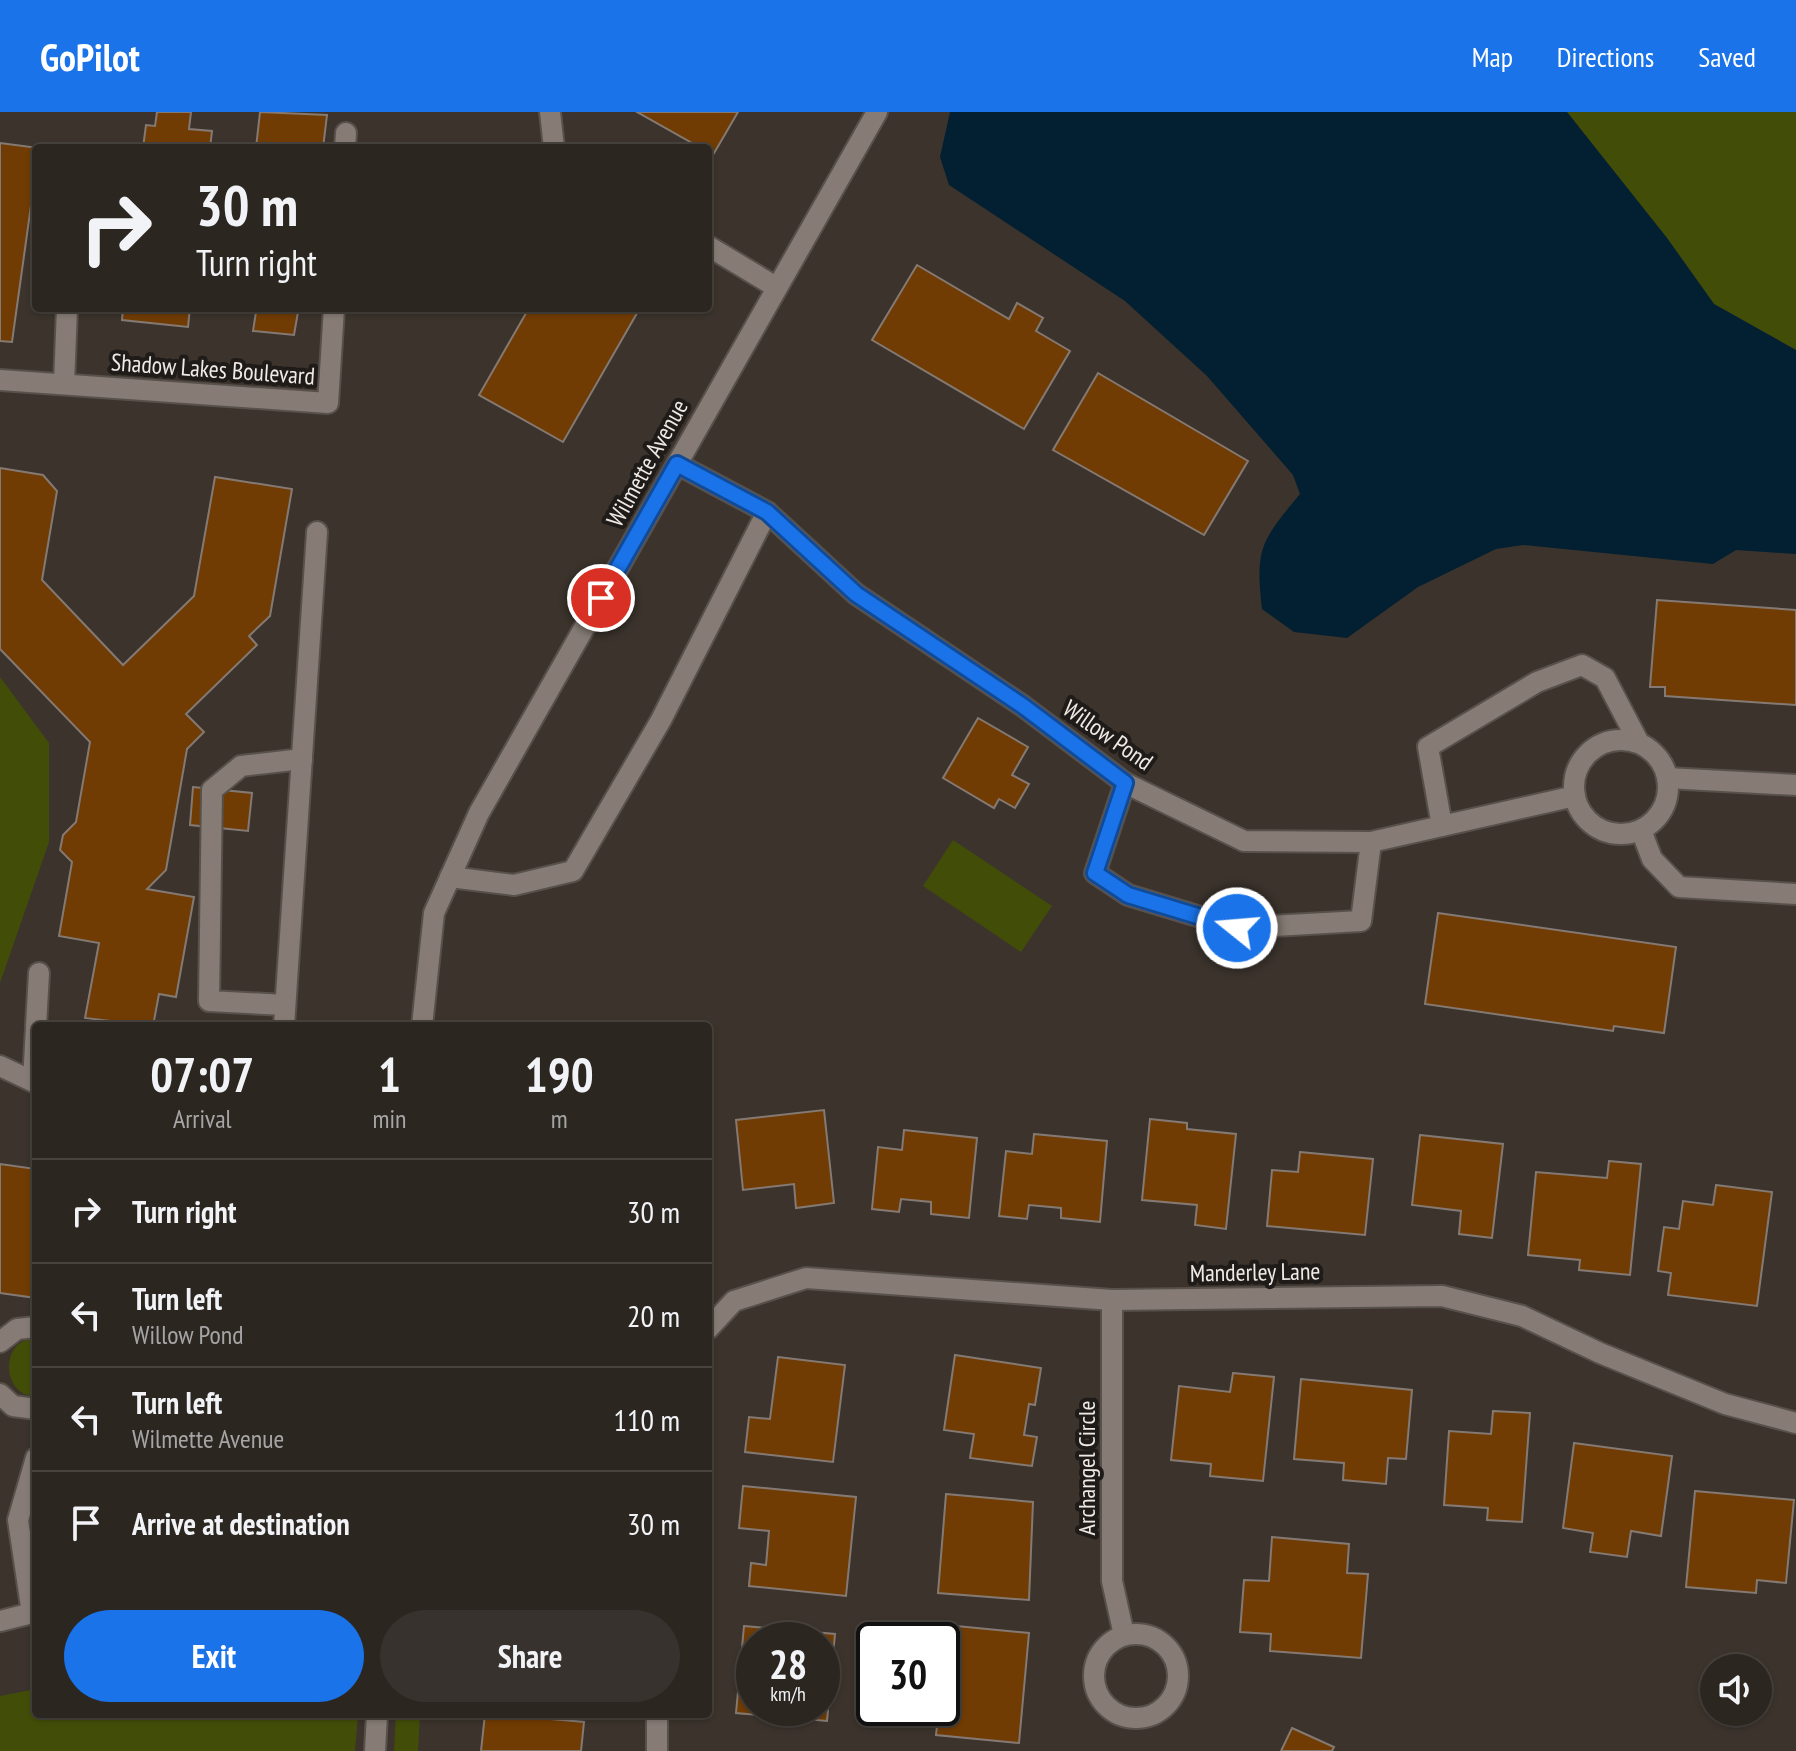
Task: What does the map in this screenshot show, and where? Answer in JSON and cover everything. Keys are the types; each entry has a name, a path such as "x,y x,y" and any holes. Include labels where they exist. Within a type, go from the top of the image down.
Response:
{"street":[{"path":"550,112 554,144"},
{"name":"Wilmette Avenue","path":"422,1022 434,913 479,813 877,112"},
{"path":"712,248 776,287"},
{"path":"64,384 67,312"},
{"name":"Shadow Lakes Boulevard","path":"0,380 328,403 334,312"},
{"name":"Willow Pond","path":"677,464 767,512 856,594 1023,706 1125,783 1244,841 1371,842 1575,796"},
{"path":"450,877 514,885 573,871 661,720 767,512"},
{"path":"302,759 241,766 212,790 209,1001 285,1016 302,759 317,532"},
{"path":"1442,826 1428,747 1537,682 1582,665 1605,678 1639,743"},
{"path":"1609,741 1639,743 1652,751 1667,778 1663,809 1641,830 1626,834 1596,827 1584,817 1575,796 1576,772 1595,748 1609,741"},
{"path":"1667,778 1796,785"},
{"path":"1125,783 1095,873 1128,895 1237,928 1361,921 1371,842"},
{"path":"1641,830 1652,859 1679,887 1796,894"},
{"path":"36,1022 39,973"},
{"path":"0,1066 32,1081"},
{"name":"Manderley Lane","path":"712,1325 734,1301 806,1278 1112,1300 1442,1296 1522,1316 1600,1353 1725,1404 1796,1423"},
{"name":"Archangel Circle","path":"1112,1300 1112,1581 1124,1635"},
{"path":"0,1342 17,1329 32,1327"},
{"path":"0,1394 13,1406 32,1408"},
{"path":"32,1472 18,1520 32,1600"},
{"path":"0,1621 32,1613"},
{"path":"1140,1633 1156,1638 1169,1649 1176,1663 1178,1680 1174,1696 1163,1709 1148,1717 1131,1718 1115,1713 1103,1703 1095,1688 1098,1656 1109,1643 1124,1635 1140,1633"},
{"path":"375,1751 377,1718"},
{"path":"657,1718 657,1751"}],"green space":[{"path":"1567,112 1796,112 1796,350 1714,304 1667,238"},
{"path":"0,677 49,743 49,842 0,983"},
{"path":"953,840 1052,906 1021,952 923,886"},
{"path":"32,1340 32,1395 24,1394 16,1387 9,1367 16,1347"},
{"path":"32,1690 32,1718 358,1718 355,1751 0,1751 0,1696"},
{"path":"396,1718 420,1718 418,1751 394,1751"}],"water":[{"path":"950,112 1567,112 1667,238 1714,304 1796,350 1796,554 1736,550 1713,564 1523,545 1496,549 1418,587 1347,638 1294,632 1262,609 1260,572 1269,535 1300,494 1293,475 1207,376 1125,301 949,185 940,157"}],"building":[{"path":"157,112 191,112 189,129 212,131 210,144 144,144 146,125 155,126"},
{"path":"260,112 327,115 323,144 256,144"},
{"path":"637,112 738,112 713,155 712,144 694,144"},
{"path":"0,143 32,147 32,198 12,342 0,341"},
{"path":"917,265 1009,319 1017,303 1043,318 1036,331 1070,351 1024,429 872,340"},
{"path":"123,312 190,312 188,327 122,320"},
{"path":"256,312 298,312 294,335 253,331"},
{"path":"527,312 638,312 563,442 479,395"},
{"path":"1098,373 1248,461 1204,535 1053,450"},
{"path":"0,468 43,475 57,491 42,580 123,665 194,596 215,477 292,489 270,616 249,636 257,645 186,714 204,732 187,749 166,870 147,889 194,897 176,997 159,994 154,1022 85,1018 99,943 59,936 72,862 60,850 63,835 76,822 90,742 0,649"},
{"path":"1657,600 1796,610 1796,705 1665,696 1665,687 1650,687"},
{"path":"978,718 1028,747 1012,775 1029,784 1015,808 999,799 994,808 943,778"},
{"path":"193,787 252,793 248,831 190,825"},
{"path":"1438,913 1676,947 1664,1033 1614,1026 1613,1031 1425,1004"},
{"path":"824,1110 834,1203 796,1208 794,1184 743,1190 736,1120"},
{"path":"1150,1119 1187,1123 1187,1129 1236,1134 1226,1229 1195,1225 1197,1205 1142,1200"},
{"path":"904,1130 977,1138 969,1218 931,1214 931,1202 901,1199 899,1212 872,1209 878,1147 902,1150"},
{"path":"1034,1134 1107,1141 1100,1222 1061,1218 1061,1208 1029,1205 1027,1219 999,1216 1006,1151 1032,1154"},
{"path":"1420,1135 1503,1144 1492,1238 1459,1234 1461,1211 1412,1205"},
{"path":"1300,1152 1373,1159 1365,1235 1267,1226 1272,1170 1298,1172"},
{"path":"1609,1161 1641,1164 1630,1275 1579,1270 1580,1260 1528,1255 1536,1172 1607,1178"},
{"path":"0,1164 32,1168 32,1297 0,1293"},
{"path":"1716,1185 1772,1192 1757,1306 1668,1295 1671,1273 1658,1271 1664,1227 1679,1229 1683,1201 1713,1205"},
{"path":"955,1355 1041,1368 1035,1405 1029,1404 1024,1435 1037,1437 1032,1466 970,1458 974,1434 944,1430"},
{"path":"778,1357 845,1365 833,1462 745,1452 749,1417 770,1419"},
{"path":"1233,1373 1274,1377 1263,1481 1210,1476 1211,1464 1171,1460 1179,1386 1230,1392"},
{"path":"1301,1379 1412,1390 1406,1459 1388,1458 1386,1484 1343,1480 1344,1463 1294,1459"},
{"path":"1493,1411 1530,1413 1522,1522 1487,1520 1488,1508 1444,1505 1449,1431 1491,1434"},
{"path":"1574,1443 1672,1456 1661,1536 1631,1531 1627,1557 1590,1552 1593,1533 1563,1528"},
{"path":"743,1486 856,1497 846,1596 749,1586 751,1563 766,1565 769,1531 739,1528"},
{"path":"1695,1491 1794,1500 1786,1583 1757,1580 1756,1593 1686,1587"},
{"path":"946,1494 1033,1502 1029,1600 938,1593"},
{"path":"1272,1537 1349,1544 1347,1573 1368,1574 1361,1658 1270,1651 1271,1634 1240,1632 1244,1580 1269,1581"},
{"path":"960,1626 1029,1633 1019,1743 936,1735 937,1726 960,1726"},
{"path":"485,1718 552,1718 584,1722 581,1751 481,1751"},
{"path":"1292,1728 1334,1747 1332,1751 1281,1751"}],"route":[{"path":"601,598 677,464 767,512 856,594 1023,706 1125,783 1095,873 1128,895 1237,928"}]}
